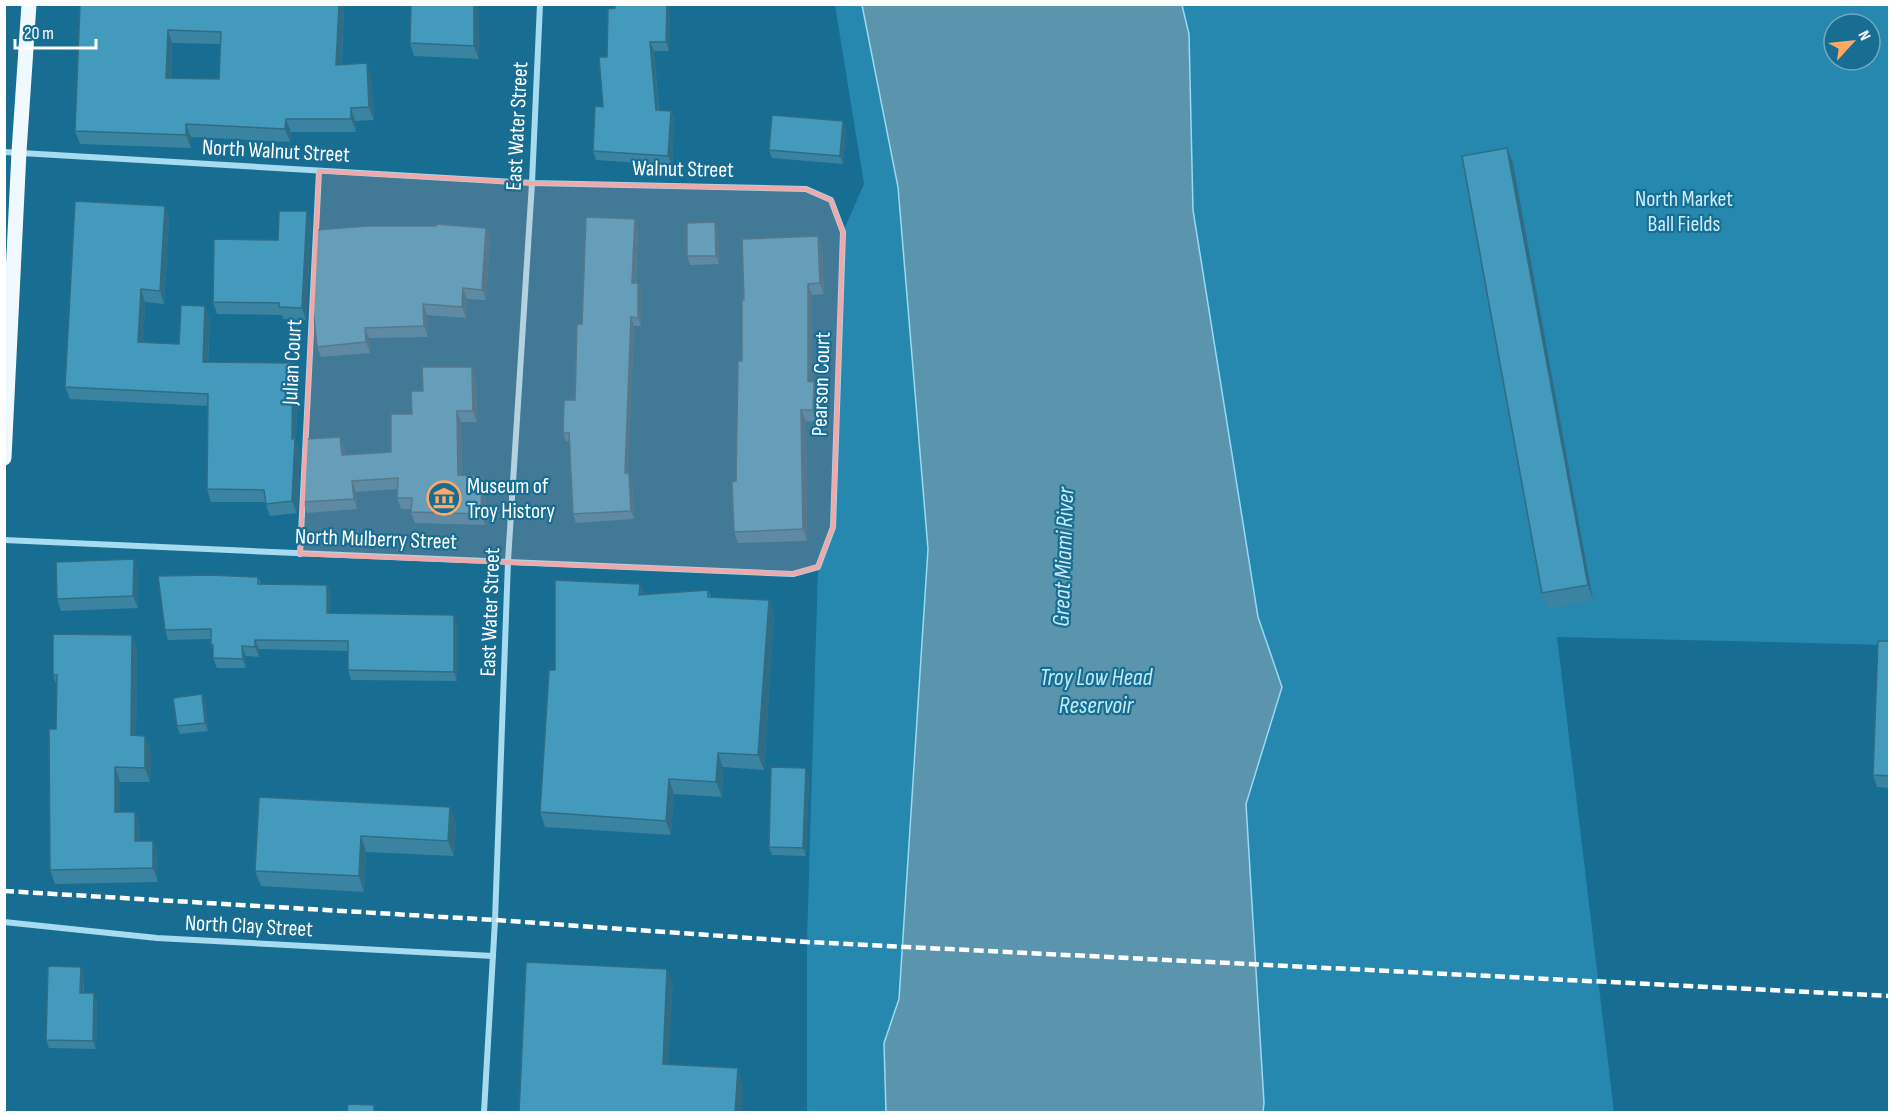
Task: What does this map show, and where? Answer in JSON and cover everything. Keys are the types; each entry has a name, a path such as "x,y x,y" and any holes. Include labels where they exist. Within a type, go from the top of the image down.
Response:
{"main road":[{"path":"4,458 12,152 29,4"}],"street":[{"name":"East Water Street","path":"484,1113 493,956 508,561 532,183 540,4"},
{"name":"North Walnut Street","path":"12,152 532,183"},
{"name":"Julian Court","path":"300,554 319,171"},
{"name":"Walnut Street","path":"532,183 806,189 831,201"},
{"name":"Pearson Court","path":"818,567 833,527 834,515 843,232 831,201"},
{"name":"North Mulberry Street","path":"4,540 794,574 818,567"},
{"name":"North Clay Street","path":"4,922 157,938 493,956"}],"highlighted area":[{"path":"319,171 532,183 806,189 831,200 843,232 833,527 818,567 793,574 300,554"}],"green space":[{"path":"835,5 862,5 898,187 928,549 899,999 884,1044 886,1112 807,1112 807,942 818,567 833,527 843,232 864,184"},
{"name":"North Market Ball Fields","path":"1182,5 1889,5 1889,645 1557,637 1614,1112 1263,1112 1246,804 1282,687 1258,617 1193,210 1189,34"}],"water":[{"name":"Troy Low Head Reservoir","path":"862,5 1182,5 1189,34 1193,210 1258,617 1282,687 1246,804 1263,1112 886,1112 884,1043 899,999 928,549 898,187"}],"building":[{"path":"80,4 339,4 336,65 367,63 369,107 351,108 351,119 286,119 285,129 186,124 186,135 75,131","holes":["168,30 221,32 219,79 166,78"]},
{"path":"411,4 474,4 474,46 410,43"},
{"path":"615,4 667,4 666,42 650,42 656,110 671,111 668,156 593,151 595,106 603,107 599,57 607,57 608,9 615,8"},
{"path":"772,115 843,121 840,156 769,150"},
{"path":"1507,148 1588,585 1542,593 1462,156"},
{"path":"75,201 165,206 160,291 141,289 138,342 179,344 181,305 205,306 203,362 293,363 292,439 295,438 292,501 266,504 264,490 207,489 208,394 65,387"},
{"path":"279,211 307,211 302,308 279,307 279,303 213,302 214,239 278,240"},
{"path":"586,217 635,219 632,283 638,283 638,318 631,317 625,473 629,473 631,511 573,514 569,433 563,433 564,400 575,400 577,324 582,324"},
{"path":"715,222 716,256 687,256 687,223"},
{"path":"436,224 486,228 482,290 463,288 462,307 423,304 424,326 365,328 366,342 317,347 313,309 317,230 366,226 436,226"},
{"path":"818,236 820,283 808,284 808,381 814,382 813,410 801,410 803,529 734,532 732,482 736,481 738,361 742,361 742,300 744,300 742,239"},
{"path":"422,367 472,367 473,411 457,411 458,475 482,476 481,514 411,512 412,498 397,498 398,478 352,481 354,499 303,502 306,439 340,437 342,455 391,452 391,414 412,414 411,391 423,391"},
{"path":"134,559 133,596 57,599 56,562"},
{"path":"158,576 258,577 258,584 327,585 327,613 454,615 454,672 348,670 348,641 255,640 255,647 242,646 243,659 213,658 211,629 165,630"},
{"path":"555,580 640,584 639,595 708,590 708,597 769,600 758,755 718,753 716,782 669,779 666,821 540,812 549,670 555,670"},
{"path":"53,634 132,635 131,735 145,736 145,768 115,767 115,812 135,812 135,841 153,841 153,868 50,870 49,729 56,729 57,675 53,675"},
{"path":"1878,641 1890,641 1890,776 1873,775"},
{"path":"202,694 205,723 177,726 173,698"},
{"path":"771,767 806,768 803,848 769,847"},
{"path":"259,797 450,807 448,841 361,836 359,876 255,871"},
{"path":"526,962 667,969 663,1064 738,1068 735,1113 519,1113"},
{"path":"48,966 81,967 80,993 94,993 93,1041 46,1040"},
{"path":"348,1104 374,1105 374,1113 347,1113"}],"railway":[{"path":"4,891 495,920 807,942 1890,996"}],"place":[{"name":"Museum of Troy History","path":"444,498"}],"water label":[{"name":"Great Miami River","path":"1063,557"}]}
